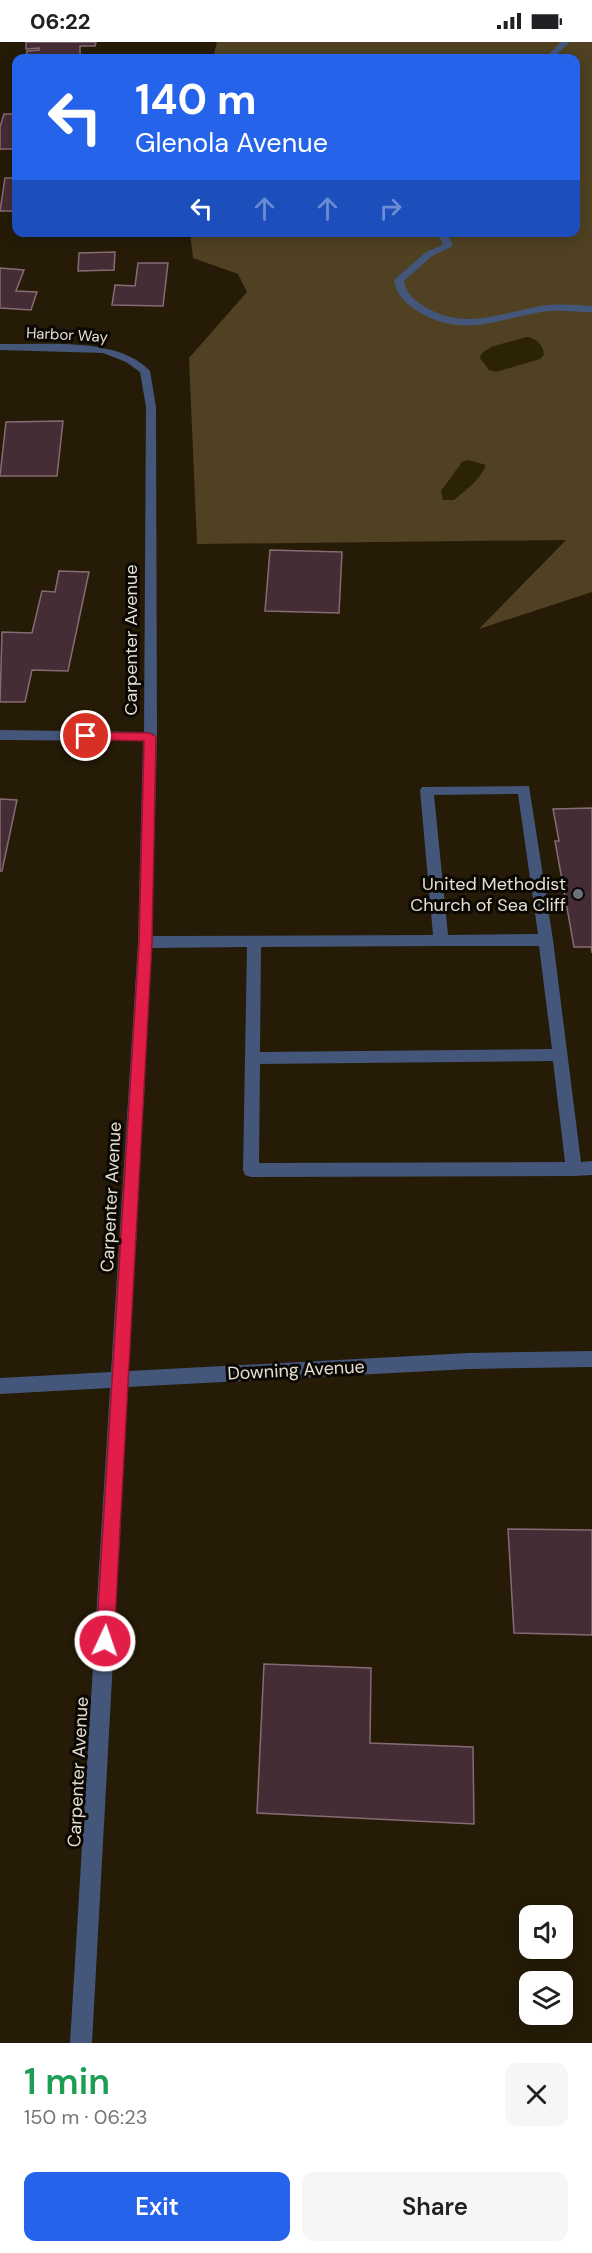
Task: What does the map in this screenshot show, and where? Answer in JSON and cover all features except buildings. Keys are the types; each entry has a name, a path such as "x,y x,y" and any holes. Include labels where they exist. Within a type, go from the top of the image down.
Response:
{"street":[{"path":"553,54 566,42"},
{"path":"444,237 447,246 429,254 399,280 400,288 406,298 437,318 462,324 476,324 560,307 592,309"},
{"name":"Harbor Way","path":"0,347 104,350 130,360"},
{"name":"Carpenter Avenue","path":"81,2043 146,942 150,737 151,408 145,371 130,360"},
{"path":"0,735 150,737"},
{"path":"441,941 427,790 524,789 546,940 574,1169"},
{"path":"146,942 546,940"},
{"path":"254,942 251,1170 592,1168"},
{"path":"252,1058 559,1055"},
{"name":"Downing Avenue","path":"0,1386 468,1361 592,1359"}],"shaded area":[{"path":"217,42 592,42 592,592 479,629 566,540 197,544 189,358 247,292 238,274 193,258 190,237 580,237 580,54 214,54"}],"sand":[{"path":"526,337 536,340 541,345 544,355 540,359 496,372 489,370 480,358 481,354 491,347"},
{"path":"468,460 486,465 476,480 454,500 443,500 441,491 462,462"}],"place":[{"name":"United Methodist Church of Sea Cliff","path":"578,894"}],"route":[{"path":"86,736 150,737 146,942 105,1641"}]}
